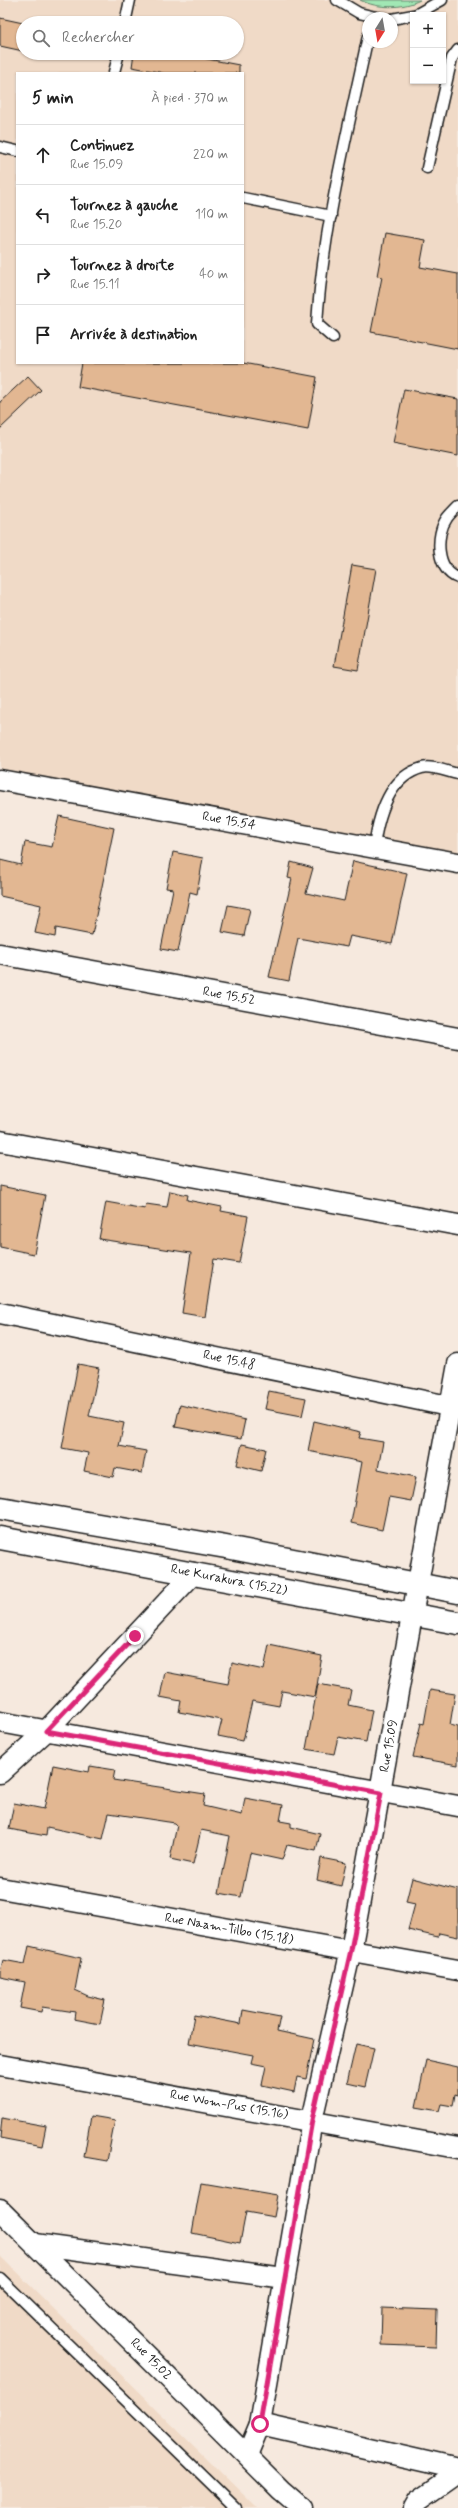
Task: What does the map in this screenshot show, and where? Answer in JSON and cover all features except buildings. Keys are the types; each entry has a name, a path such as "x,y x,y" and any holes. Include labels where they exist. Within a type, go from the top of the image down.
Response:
{"main road":[{"path":"0,1508 226,1547 458,1592"},
{"name":"Rue Kurakura (15.22)","path":"0,1538 458,1623"}],"street":[{"name":"Rue 15.54","path":"0,780 458,863"},
{"name":"Rue 15.52","path":"0,954 458,1038"},
{"path":"0,1141 458,1225"},
{"name":"Rue 15.48","path":"0,1313 454,1407"},
{"name":"Rue 15.09","path":"247,2455 260,2424 312,2120 351,1950 418,1585 454,1407 458,1364"},
{"path":"0,1774 46,1731 194,1573"},
{"path":"0,1722 458,1806"},
{"name":"Rue Naam-Tilbo (15.18)","path":"0,1888 458,1970"},
{"name":"Rue Wom-Pus (15.16)","path":"0,2065 312,2120 458,2148"},
{"name":"Rue 15.02","path":"0,2210 302,2508"},
{"path":"35,2244 284,2278"},
{"path":"260,2424 458,2468"},
{"path":"414,2508 418,2501 458,2473"}],"lane":[{"path":"127,16 130,0"},
{"path":"337,0 362,14"},
{"path":"420,12 442,0"},
{"path":"398,18 410,16"},
{"path":"333,338 318,324 319,296 330,216 365,48"},
{"path":"427,168 452,58 458,50"},
{"path":"114,72 117,60"},
{"path":"0,147 16,151"},
{"path":"244,198 330,216"},
{"path":"458,506 447,518 438,537 441,560 450,575 458,578"},
{"path":"374,847 376,833 389,793 405,776 423,767 458,774"},
{"path":"0,2278 236,2508"}],"shaded area":[{"path":"0,0 458,0 458,863 0,780"},
{"path":"0,2256 257,2508 0,2508"}],"green space":[{"path":"360,0 420,0 406,5 390,7 374,5"}],"route":[{"path":"135,1636 46,1731 381,1793 351,1950 312,2120 260,2424"}]}
